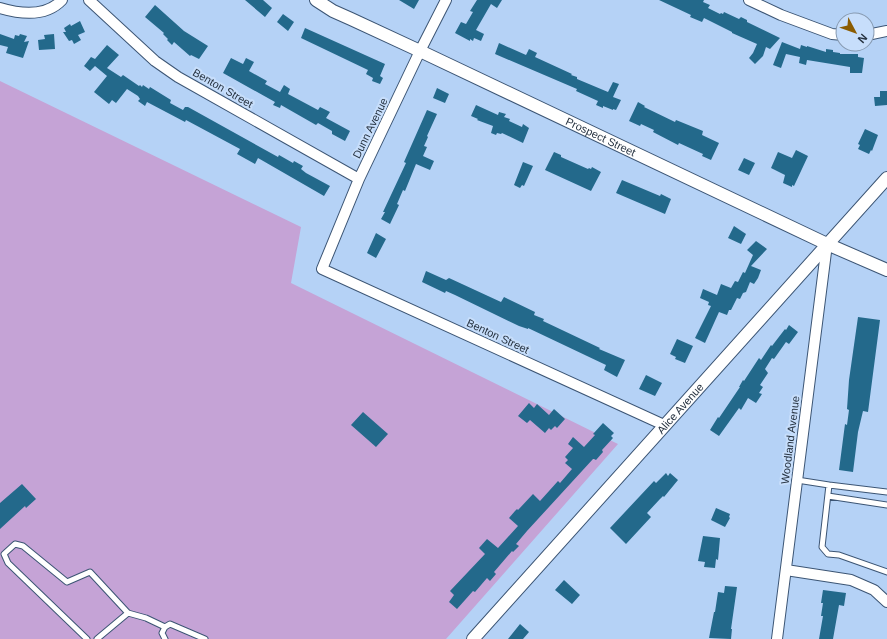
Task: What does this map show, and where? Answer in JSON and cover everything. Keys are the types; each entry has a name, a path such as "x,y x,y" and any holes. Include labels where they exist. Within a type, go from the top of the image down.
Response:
{"street":[{"path":"0,8 23,14 44,11 62,0"},
{"name":"Benton Street","path":"88,0 156,61 178,77 359,179"},
{"name":"Prospect Street","path":"316,0 334,11 827,244 887,270"},
{"name":"Dunn Avenue","path":"322,269 359,179 446,0"},
{"path":"748,0 781,15 835,34"},
{"path":"875,34 887,31"},
{"name":"Alice Avenue","path":"473,639 887,178"},
{"name":"Woodland Avenue","path":"777,639 827,244"},
{"name":"Benton Street","path":"322,269 664,425"},
{"path":"786,570 851,580 874,590 887,602"}],"lane":[{"path":"797,480 887,492"},
{"path":"829,485 822,547 828,554 839,555 887,572"},
{"path":"828,496 887,504"},
{"path":"87,639 8,563 4,554 16,544 23,546 67,582 90,572 128,613 146,618 164,627"},
{"path":"97,639 128,613"},
{"path":"165,639 162,633 164,627 170,624 205,639"}],"shaded area":[{"path":"0,81 301,227 291,283 618,444 446,639 0,639"}],"building":[{"path":"245,0 263,0 272,8 265,17"},
{"path":"399,0 419,0 414,9"},
{"path":"477,0 502,0 497,8 491,4 476,30 484,34 481,41 474,38 473,41 470,39 470,41 455,33 461,22 466,24 473,12 470,11"},
{"path":"659,0 704,0 703,2 710,5 708,8 720,14 723,14 724,12 739,19 741,17 747,20 747,22 780,38 770,49 766,47 763,56 755,64 749,58 757,44 704,18 702,22 690,17 691,15"},
{"path":"155,5 184,31 208,46 199,59 191,55 190,56 174,42 172,45 163,34 164,33 145,17"},
{"path":"283,14 294,22 288,31 277,22"},
{"path":"80,21 85,32 78,35 81,40 74,44 72,40 69,41 63,32 66,32 64,28 70,24 71,26"},
{"path":"305,28 385,64 380,76 383,78 380,84 372,81 373,78 366,74 368,70 301,38"},
{"path":"0,34 14,39 15,35 19,36 20,34 27,36 24,42 29,41 23,58 6,53 8,47 0,45"},
{"path":"54,34 55,49 39,50 38,40 45,39 44,35"},
{"path":"782,42 800,49 801,45 826,52 826,49 833,50 833,52 840,54 858,54 858,57 864,58 862,73 850,73 850,67 807,60 806,65 799,63 800,57 786,54 781,68 773,65"},
{"path":"499,43 526,55 529,49 537,53 535,57 572,74 571,75 577,77 577,79 608,92 613,82 619,84 613,97 621,100 616,110 603,106 603,108 596,105 598,101 576,91 577,89 495,54"},
{"path":"107,45 119,55 107,68 121,77 123,75 139,86 140,85 142,87 143,85 149,89 150,87 171,100 170,103 183,110 185,107 188,107 278,157 279,155 293,163 294,161 303,166 301,169 306,173 330,186 324,196 258,158 255,164 237,154 240,149 186,120 185,122 147,102 145,106 138,101 140,99 138,96 127,89 116,103 112,100 109,104 94,92 107,76 95,66 90,71 84,66 91,57 95,59"},
{"path":"231,58 243,64 246,58 254,62 249,71 267,81 265,84 280,92 284,85 290,89 288,94 318,110 320,107 330,112 326,118 350,131 345,141 332,134 332,131 318,123 316,125 281,105 280,108 273,105 275,102 223,73"},
{"path":"437,88 449,94 445,103 433,98"},
{"path":"880,91 887,91 887,105 875,106 874,97 880,97"},
{"path":"638,102 645,106 644,107 675,122 676,120 703,131 702,135 719,143 711,160 702,156 703,154 679,143 678,145 653,132 654,130 641,124 640,126 629,121"},
{"path":"476,105 498,115 499,112 506,114 504,117 510,119 509,121 522,127 523,124 529,128 523,143 502,133 497,133 496,135 491,133 493,126 471,116"},
{"path":"427,110 437,114 427,136 428,137 424,146 427,147 423,156 434,161 430,170 416,164 405,191 403,190 397,204 399,205 390,224 381,219 385,212 383,212 406,163 404,162"},
{"path":"865,129 878,135 872,151 871,150 869,154 858,149 860,145 858,144"},
{"path":"796,150 808,156 794,186 792,185 792,187 783,183 785,175 771,168 778,152 792,158"},
{"path":"554,152 561,155 561,157 588,169 591,169 592,167 601,172 591,191 545,170"},
{"path":"744,158 755,163 749,175 738,170"},
{"path":"523,162 533,166 524,186 522,185 520,188 514,185"},
{"path":"622,180 671,199 665,214 616,193"},
{"path":"734,226 746,234 741,244 728,238"},
{"path":"376,233 386,239 376,258 367,253"},
{"path":"756,241 767,249 751,266 761,270 758,278 754,284 750,282 746,292 743,293 740,299 737,298 727,315 719,312 705,343 695,338 711,306 708,305 709,302 700,298 703,289 717,295 721,284 731,288 735,281 738,282 743,272 745,273 753,255 747,250"},
{"path":"426,271 446,280 449,278 501,302 504,297 535,312 534,315 544,319 543,321 600,348 599,349 625,360 617,377 604,370 606,365 528,328 519,326 455,295 446,291 445,293 422,282"},
{"path":"858,317 880,320 868,412 863,411 858,432 853,472 839,470 845,424 847,425 849,410 847,409 849,380"},
{"path":"789,325 798,332 789,344 786,342 774,359 772,358 765,369 768,373 760,385 763,387 759,393 762,394 756,403 748,398 741,410 739,408 719,436 710,430 759,358 761,360 771,345 772,346"},
{"path":"677,339 693,346 685,363 675,359 676,357 670,354"},
{"path":"646,375 662,383 655,396 639,389"},
{"path":"529,403 534,408 537,404 549,415 554,409 565,419 557,428 555,426 551,430 549,428 545,433 530,420 527,423 518,416"},
{"path":"363,412 388,434 376,447 351,425"},
{"path":"603,423 614,433 611,436 613,438 602,450 603,452 596,460 593,459 527,531 516,544 519,546 513,552 512,551 494,572 496,574 490,581 487,578 457,609 449,602 454,595 450,591 485,554 479,548 487,539 498,548 518,526 509,518 515,511 517,509 518,510 533,494 540,501 558,481 560,483 572,469 565,463 568,460 565,457 573,448 568,444 573,437 584,447"},
{"path":"666,473 668,476 670,473 678,480 664,497 663,496 647,513 651,517 626,544 610,528 654,481 656,483"},
{"path":"22,484 36,499 26,508 25,506 0,529 0,503"},
{"path":"716,508 730,514 730,518 725,527 711,520"},
{"path":"703,536 720,538 718,560 716,559 715,568 704,567 705,562 698,561"},
{"path":"564,580 580,595 572,604 555,590"},
{"path":"725,586 737,587 731,639 709,638 718,592 724,593"},
{"path":"823,590 846,593 844,606 839,605 833,639 819,639 823,616 821,616 823,603 821,603"},
{"path":"520,624 529,632 523,639 508,639"}]}
